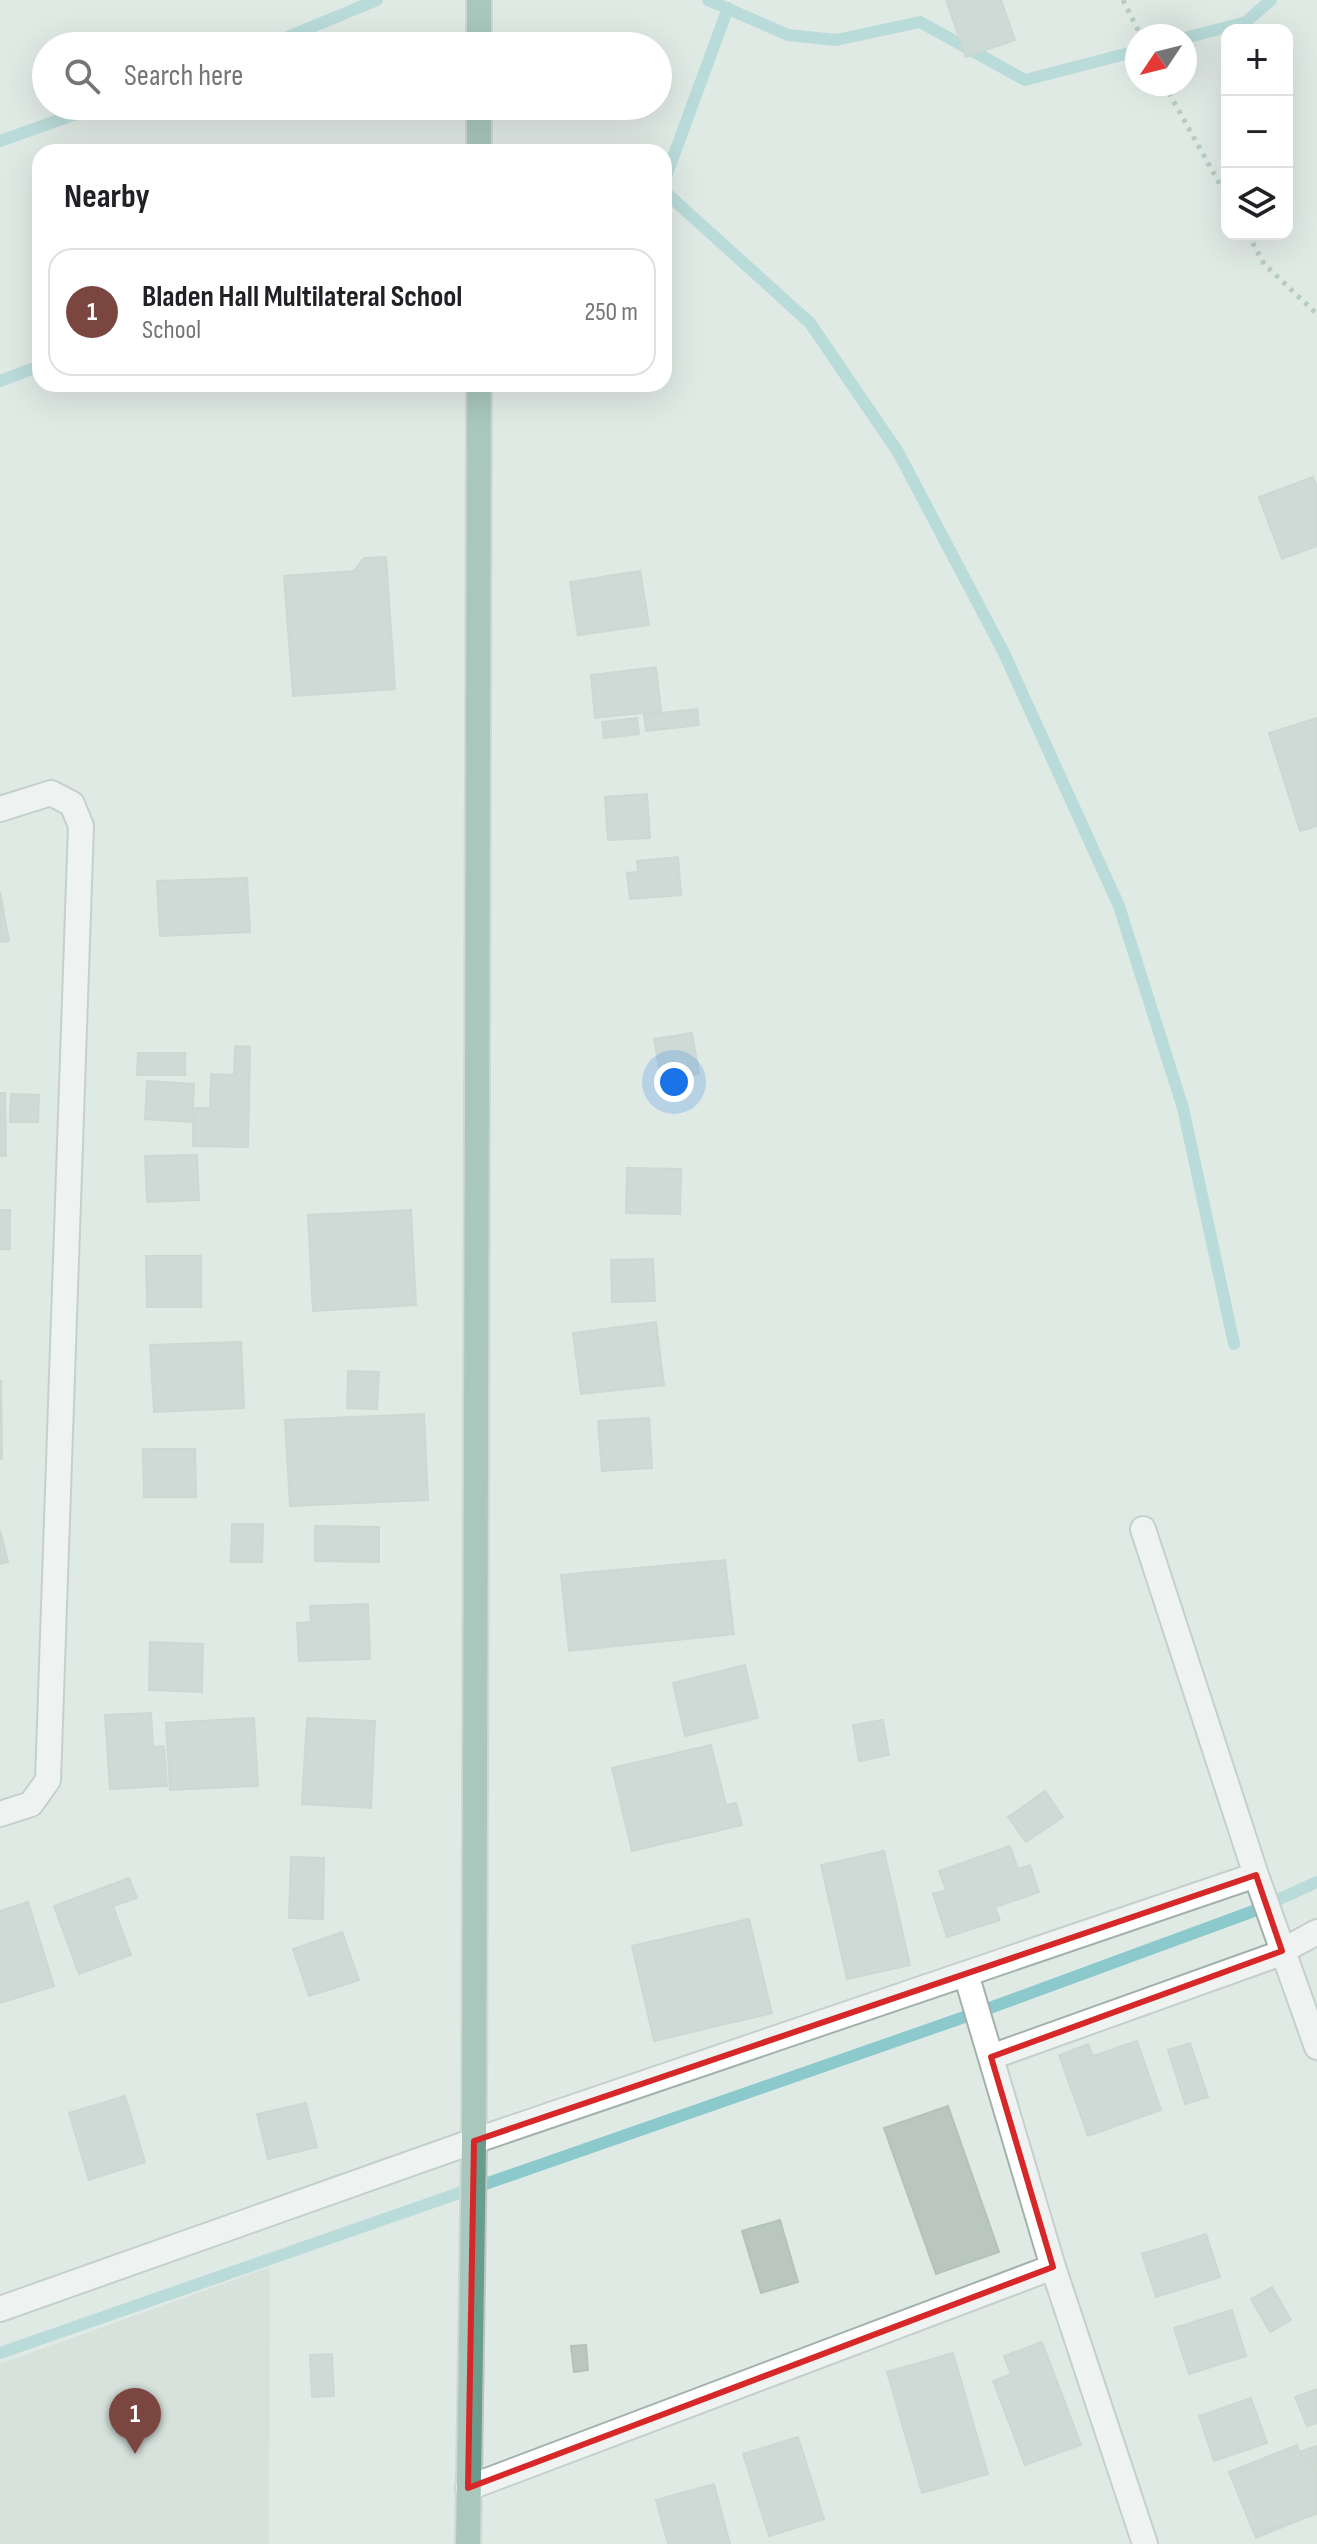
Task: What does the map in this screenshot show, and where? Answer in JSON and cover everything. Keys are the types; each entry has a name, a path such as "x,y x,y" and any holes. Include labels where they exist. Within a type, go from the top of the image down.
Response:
{"main road":[{"path":"479,0 479,32"},
{"path":"479,120 479,144"},
{"path":"468,2544 474,2141 479,392"}],"street":[{"path":"0,809 51,793 72,804 81,826 48,1780 31,1804 0,1814"},
{"path":"1143,1529 1256,1875 1317,2047"},
{"path":"0,2309 474,2141 1256,1875"},
{"path":"991,2057 1282,1951 1317,1932"},
{"path":"966,1974 1053,2267 1145,2544"},
{"path":"468,2488 1053,2267"}],"path":[{"path":"1123,0 1136,24"},
{"path":"1171,96 1221,186"},
{"path":"1251,240 1264,264 1317,314"}],"highlighted area":[{"path":"1256,1875 1282,1951 991,2057 1053,2267 468,2488 474,2141"}],"shaded area":[{"path":"270,2267 269,2544 0,2544 0,2364"}],"building":[{"path":"946,0 1001,0 1015,40 966,57"},
{"path":"1313,477 1317,487 1317,546 1282,559 1259,497"},
{"path":"386,557 395,689 293,696 284,576 354,571 364,558"},
{"path":"640,571 649,625 578,635 570,582"},
{"path":"656,667 661,711 595,718 591,675"},
{"path":"697,709 699,725 646,731 644,715"},
{"path":"637,718 639,734 604,738 602,722"},
{"path":"1317,718 1317,826 1300,831 1269,733"},
{"path":"647,794 650,838 608,840 605,797"},
{"path":"678,857 681,895 630,899 627,873 638,872 637,861"},
{"path":"247,878 250,932 160,936 157,881"},
{"path":"0,892 9,941 0,942"},
{"path":"692,1033 699,1074 661,1080 654,1039"},
{"path":"235,1046 250,1047 248,1147 193,1146 193,1108 210,1108 211,1074 234,1075"},
{"path":"138,1053 185,1053 185,1075 137,1075"},
{"path":"147,1081 194,1084 192,1122 145,1119"},
{"path":"0,1093 5,1093 6,1156 0,1156"},
{"path":"11,1094 39,1095 38,1122 10,1122"},
{"path":"197,1155 199,1200 147,1202 145,1156"},
{"path":"627,1168 681,1169 680,1214 626,1213"},
{"path":"0,1210 10,1210 10,1249 0,1249"},
{"path":"411,1210 416,1305 313,1311 308,1215"},
{"path":"146,1256 201,1256 201,1307 147,1307"},
{"path":"653,1259 655,1301 612,1302 611,1260"},
{"path":"656,1322 664,1385 581,1394 573,1333"},
{"path":"241,1342 244,1408 154,1412 150,1345"},
{"path":"348,1371 379,1372 377,1409 347,1408"},
{"path":"1,1381 2,1459 0,1459"},
{"path":"424,1414 428,1500 290,1506 285,1420"},
{"path":"649,1418 652,1468 602,1471 598,1421"},
{"path":"143,1449 195,1449 196,1497 144,1497"},
{"path":"232,1524 263,1524 262,1562 231,1562"},
{"path":"315,1526 379,1527 379,1562 315,1561"},
{"path":"0,1530 8,1562 0,1564"},
{"path":"725,1560 734,1634 569,1651 561,1575"},
{"path":"368,1604 370,1659 299,1661 297,1623 311,1622 310,1606"},
{"path":"150,1642 203,1644 202,1692 149,1690"},
{"path":"745,1665 758,1718 685,1736 673,1683"},
{"path":"151,1713 153,1747 164,1746 167,1786 110,1789 105,1715"},
{"path":"254,1718 258,1786 170,1790 166,1723"},
{"path":"307,1718 375,1721 371,1808 302,1804"},
{"path":"883,1720 889,1755 859,1761 853,1725"},
{"path":"711,1745 726,1805 736,1803 742,1825 632,1851 612,1768"},
{"path":"1045,1791 1063,1817 1026,1842 1008,1817"},
{"path":"1010,1846 1018,1869 1030,1865 1039,1892 995,1907 1000,1920 947,1937 933,1894 946,1890 939,1871"},
{"path":"884,1851 910,1965 847,1979 821,1865"},
{"path":"291,1857 324,1858 323,1919 289,1918"},
{"path":"129,1878 137,1898 113,1906 131,1955 79,1974 54,1906"},
{"path":"28,1902 54,1986 0,2003 0,1911"},
{"path":"749,1919 772,2013 654,2041 632,1946"},
{"path":"342,1932 359,1980 309,1996 293,1949"},
{"path":"1137,2041 1161,2110 1088,2136 1059,2055 1088,2044 1093,2056"},
{"path":"1190,2043 1208,2097 1185,2104 1168,2050"},
{"path":"125,2096 145,2162 89,2180 69,2113"},
{"path":"306,2103 317,2147 268,2159 257,2114"},
{"path":"948,2106 999,2252 936,2274 884,2128"},
{"path":"780,2220 798,2282 761,2293 742,2231"},
{"path":"1206,2234 1220,2277 1156,2297 1142,2254"},
{"path":"1272,2287 1291,2320 1270,2332 1251,2299"},
{"path":"1232,2310 1246,2356 1189,2374 1174,2328"},
{"path":"1042,2342 1081,2445 1025,2465 993,2381 1011,2374 1004,2356"},
{"path":"586,2345 588,2370 574,2372 571,2346"},
{"path":"953,2353 988,2474 922,2493 887,2372"},
{"path":"332,2354 334,2396 312,2397 310,2355"},
{"path":"1317,2389 1317,2423 1307,2426 1295,2397"},
{"path":"1251,2398 1267,2443 1214,2461 1199,2416"},
{"path":"798,2437 824,2519 769,2536 743,2454"},
{"path":"1297,2445 1303,2461 1310,2458 1317,2475 1317,2513 1256,2538 1229,2472"},
{"path":"1317,2446 1317,2514 1261,2532 1241,2471"},
{"path":"714,2484 730,2544 668,2544 656,2500"}],"waterway":[{"path":"300,32 377,0"},
{"path":"708,0 788,35 836,40 920,22 1025,80 1125,54"},
{"path":"1197,35 1246,22 1271,0"},
{"path":"672,160 728,8"},
{"path":"0,141 59,120"},
{"path":"672,198 810,323 898,452 1004,653 1119,906 1183,1108 1234,1344"},
{"path":"0,381 32,369"},
{"path":"0,2353 976,2013 1251,1912 1317,1882"}],"place":[{"name":"Bladen Hall Multilateral School","path":"135,2454"}]}
